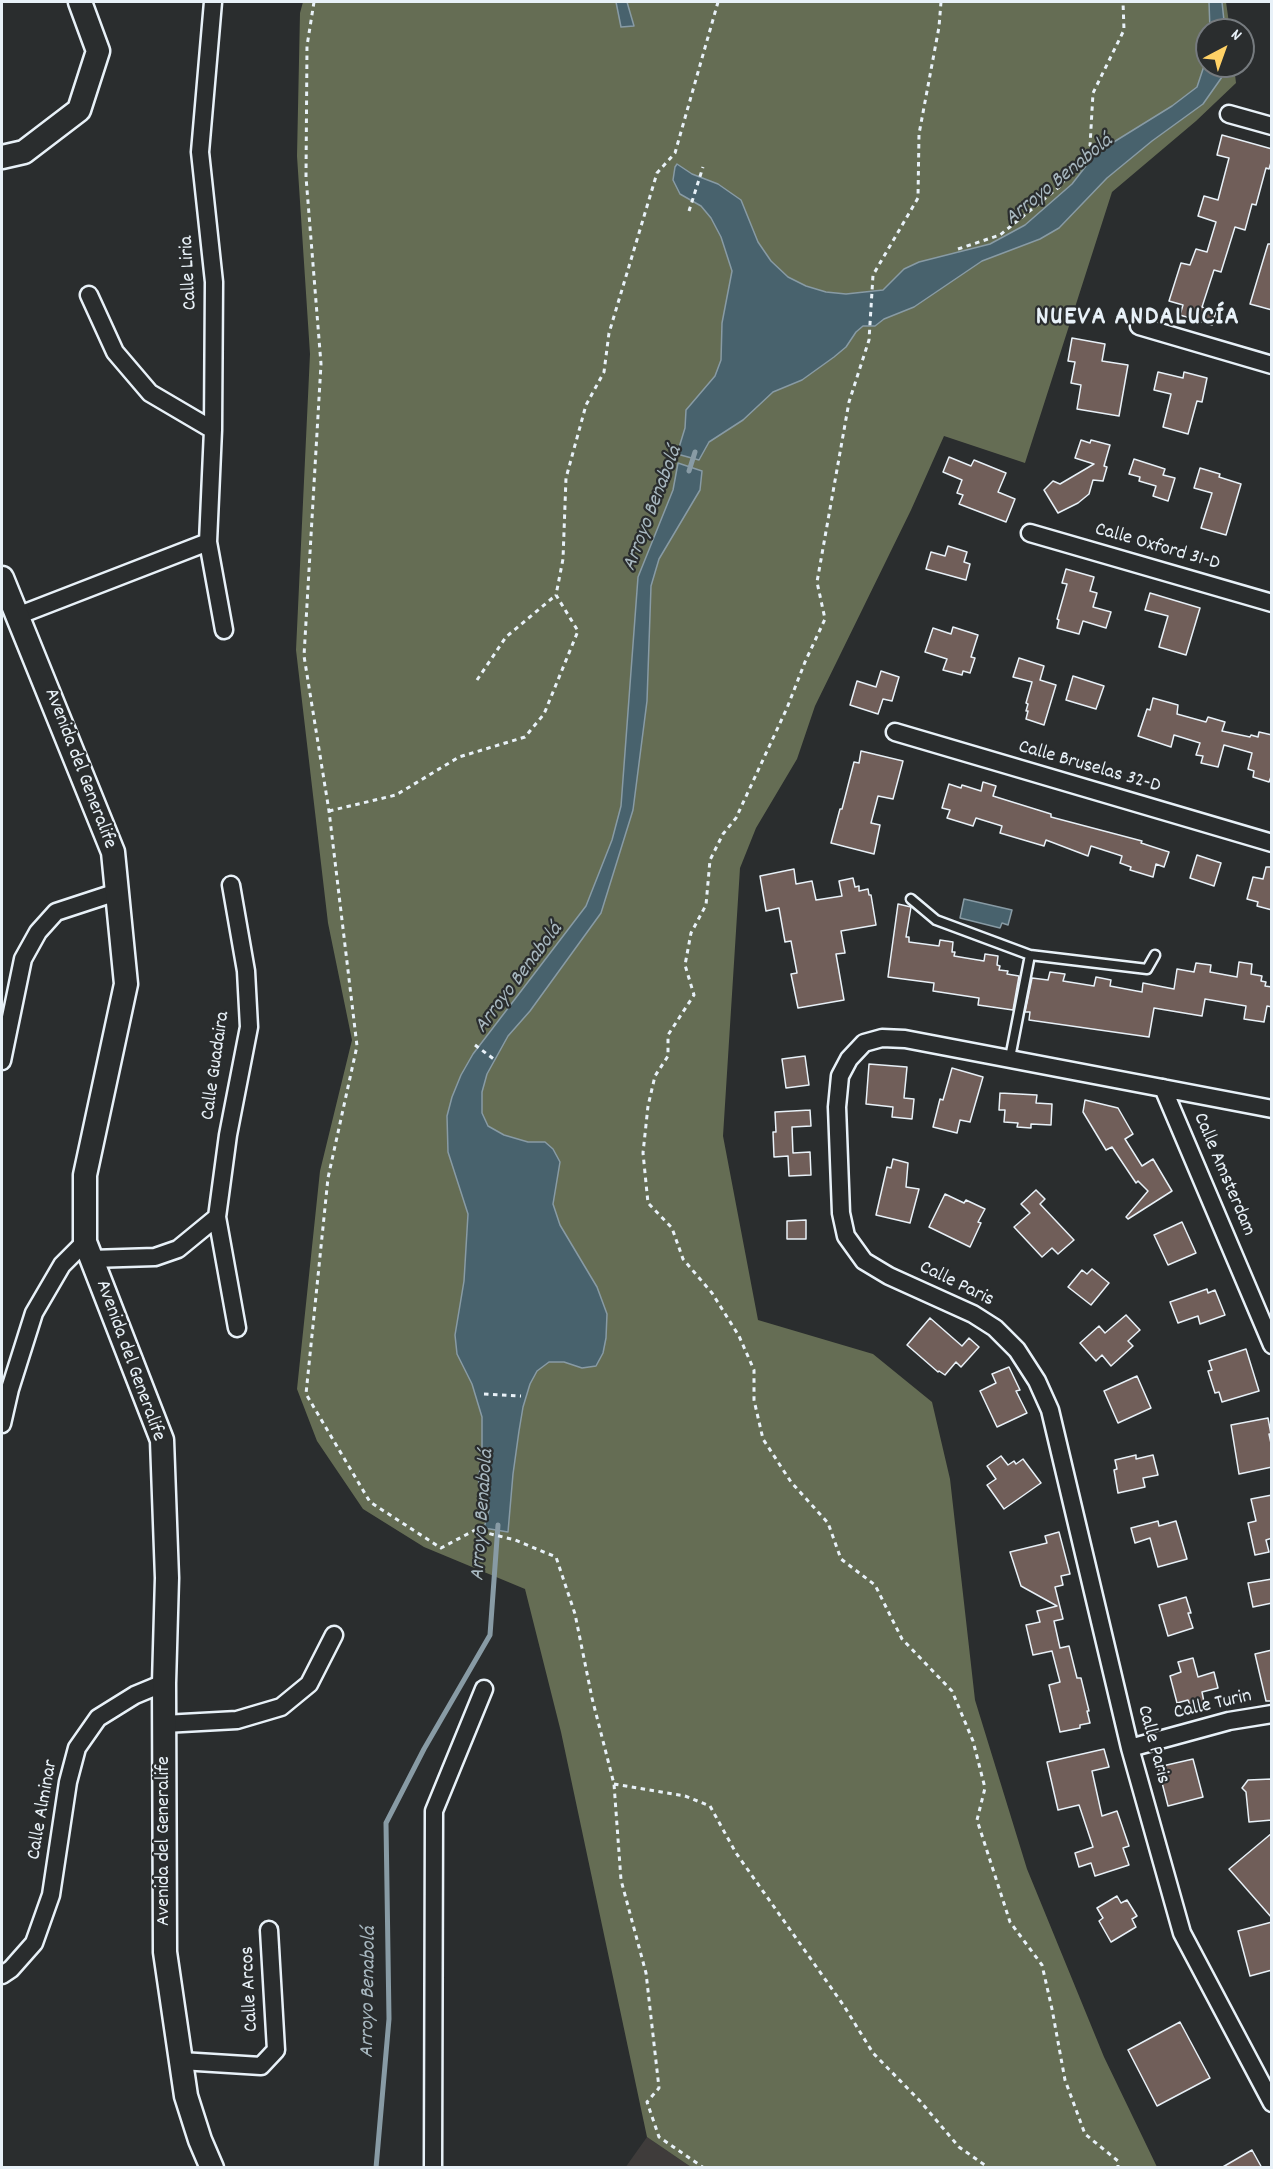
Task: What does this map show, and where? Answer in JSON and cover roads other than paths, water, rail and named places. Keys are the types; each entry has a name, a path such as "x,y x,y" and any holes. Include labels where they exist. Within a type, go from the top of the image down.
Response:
{"street":[{"path":"2,157 24,152 79,110 99,51 80,2"},
{"name":"Calle Liria","path":"213,2 200,152 214,282 213,430 208,542 224,630"},
{"path":"1229,114 1272,126"},
{"path":"88,295 116,352 150,393 213,430"},
{"path":"1138,326 1272,365"},
{"name":"Calle Oxford 31-D","path":"1030,533 1272,603"},
{"path":"17,616 208,542"},
{"name":"Avenida del Generalife","path":"2,578 113,852 126,984 85,1175 88,1250 162,1440 167,1578 164,1683 165,1952 186,2096 212,2168"},
{"name":"Calle Bruselas 32-D","path":"895,732 1272,843"},
{"name":"Calle Guadaira","path":"231,885 246,971 249,1027 228,1135 217,1217 237,1328"},
{"path":"2,1061 23,959 38,932 56,912 117,892"},
{"name":"Calle Paris","path":"1272,1109 905,1039 882,1038 864,1043 849,1059 840,1076 837,1107 842,1213 846,1236 864,1261 889,1276 974,1314 995,1328 1017,1350 1037,1380 1050,1410 1130,1748 1182,1933 1272,2103"},
{"name":"Calle Amsterdam","path":"1163,1088 1272,1345"},
{"path":"2,1424 10,1389 34,1313 62,1265 88,1250 155,1257 178,1249 217,1217"},
{"path":"164,1724 237,1720 281,1707 309,1684 334,1635"},
{"name":"Calle Alminar","path":"2,1975 34,1943 51,1895 68,1782 77,1748 98,1718 135,1695 164,1683"},
{"path":"433,2168 434,1811 484,1689"},
{"name":"Calle Turin","path":"1130,1748 1229,1721 1272,1714"},
{"name":"Calle Arcos","path":"181,2061 261,2066 276,2050 269,1930"}],"lane":[{"path":"910,899 936,921 1030,955 1147,969 1155,955"},
{"path":"1010,1059 1030,955"}],"water":[{"path":"616,2 627,2 634,26 621,27"},
{"path":"1209,2 1222,2 1224,18 1210,18"},
{"path":"1200,78 1221,78 1203,104 1152,141 1107,178 1059,228 1040,239 982,261 914,307 884,319 875,326 863,326 846,347 834,357 802,380 773,392 743,420 709,442 699,460 677,454 685,428 686,410 715,376 721,360 722,323 732,271 721,237 711,218 701,206 680,194 673,180 677,164 692,174 718,184 741,200 758,242 771,261 788,277 826,292 846,294 883,290 904,269 919,262 990,244 1025,225 1072,184 1096,153 1172,106 1197,87"},
{"path":"678,463 702,471 700,490 659,559 651,586 647,701 633,810 601,913 530,1011 508,1036 487,1074 482,1092 482,1113 488,1126 504,1135 528,1142 545,1142 553,1149 560,1162 553,1204 560,1225 597,1287 607,1314 606,1338 603,1353 596,1366 582,1368 564,1362 549,1362 537,1371 530,1384 523,1407 513,1474 508,1532 484,1528 489,1510 480,1491 478,1477 482,1464 482,1417 472,1384 457,1354 455,1335 464,1281 468,1214 448,1152 447,1116 461,1075 473,1054 586,906 612,840 621,806 638,577 673,490"},
{"path":"964,899 1012,910 1008,925 1002,923 1000,928 960,918"}],"waterway":[{"name":"Arroyo Benabolá","path":"689,471 695,452"},
{"name":"Arroyo Benabolá","path":"376,2168 389,2019 386,1823 424,1749 490,1635 498,1525"}],"district":[{"name":"NUEVA ANDALUCÍA","path":"1138,319"}]}
